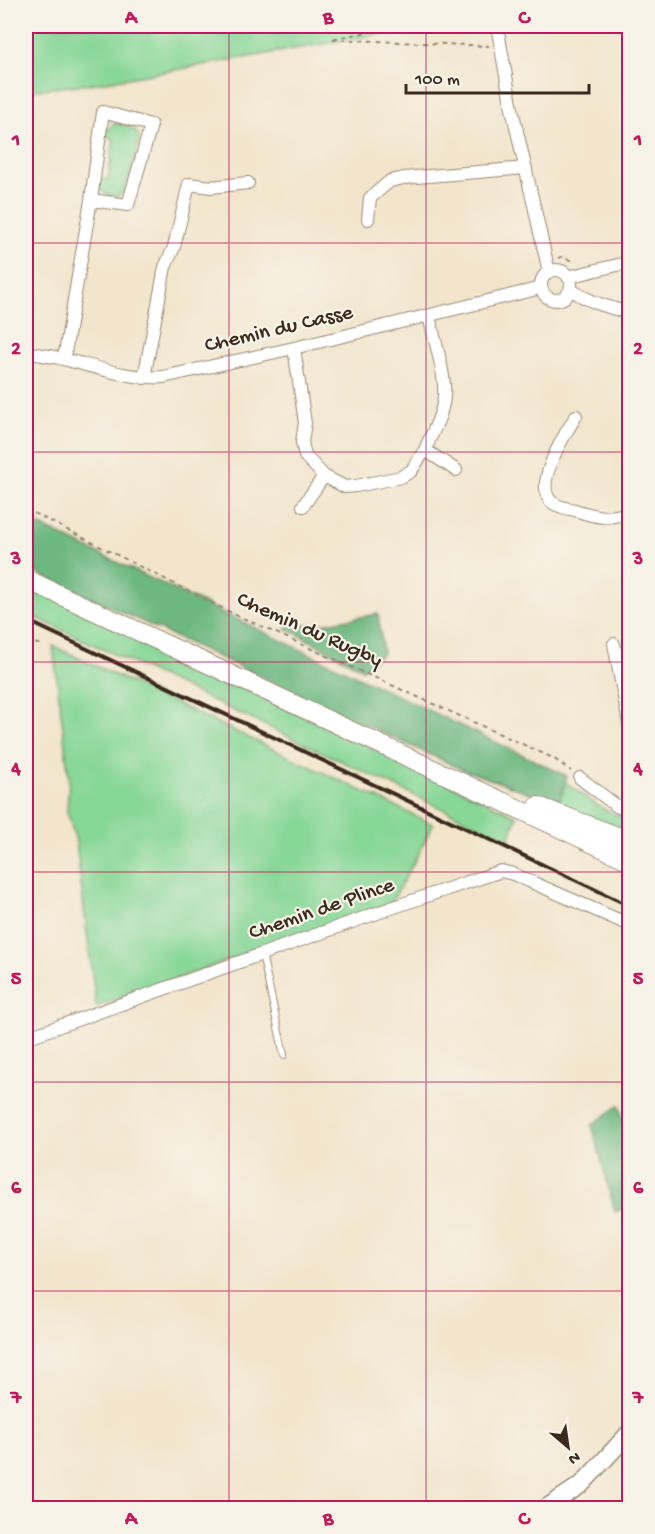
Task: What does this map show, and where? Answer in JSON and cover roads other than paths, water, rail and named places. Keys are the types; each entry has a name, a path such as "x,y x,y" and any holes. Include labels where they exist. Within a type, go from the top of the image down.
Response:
{"main road":[{"path":"26,579 630,861"},
{"path":"405,756 630,841"},
{"path":"546,1509 582,1484 630,1432"}],"street":[{"path":"497,26 512,109 549,272"},
{"path":"64,359 104,112 151,125 128,205 91,200"},
{"path":"368,219 370,198 390,181 526,168"},
{"path":"144,378 165,267 174,247 189,184 211,187 248,183"},
{"path":"569,283 630,262"},
{"path":"569,283 564,297 555,300 546,296 541,288 542,279 549,272 561,271 586,300 630,313"},
{"name":"Chemin du Casse","path":"26,352 64,359 115,373 144,378 164,377 541,288"},
{"path":"294,348 305,423 302,442 305,456 324,476 345,486 401,477 411,471 425,450 444,396 429,316"},
{"path":"576,416 559,443 545,484 547,494 554,504 601,518 630,513"},
{"path":"425,450 456,470"},
{"path":"303,506 324,476"},
{"path":"614,644 630,729"},
{"path":"580,778 618,807 630,808"},
{"name":"Chemin de Plince","path":"26,1038 500,869 630,925"}],"lane":[{"path":"262,953 284,1055"}],"railway":[{"path":"26,620 630,906"}]}
